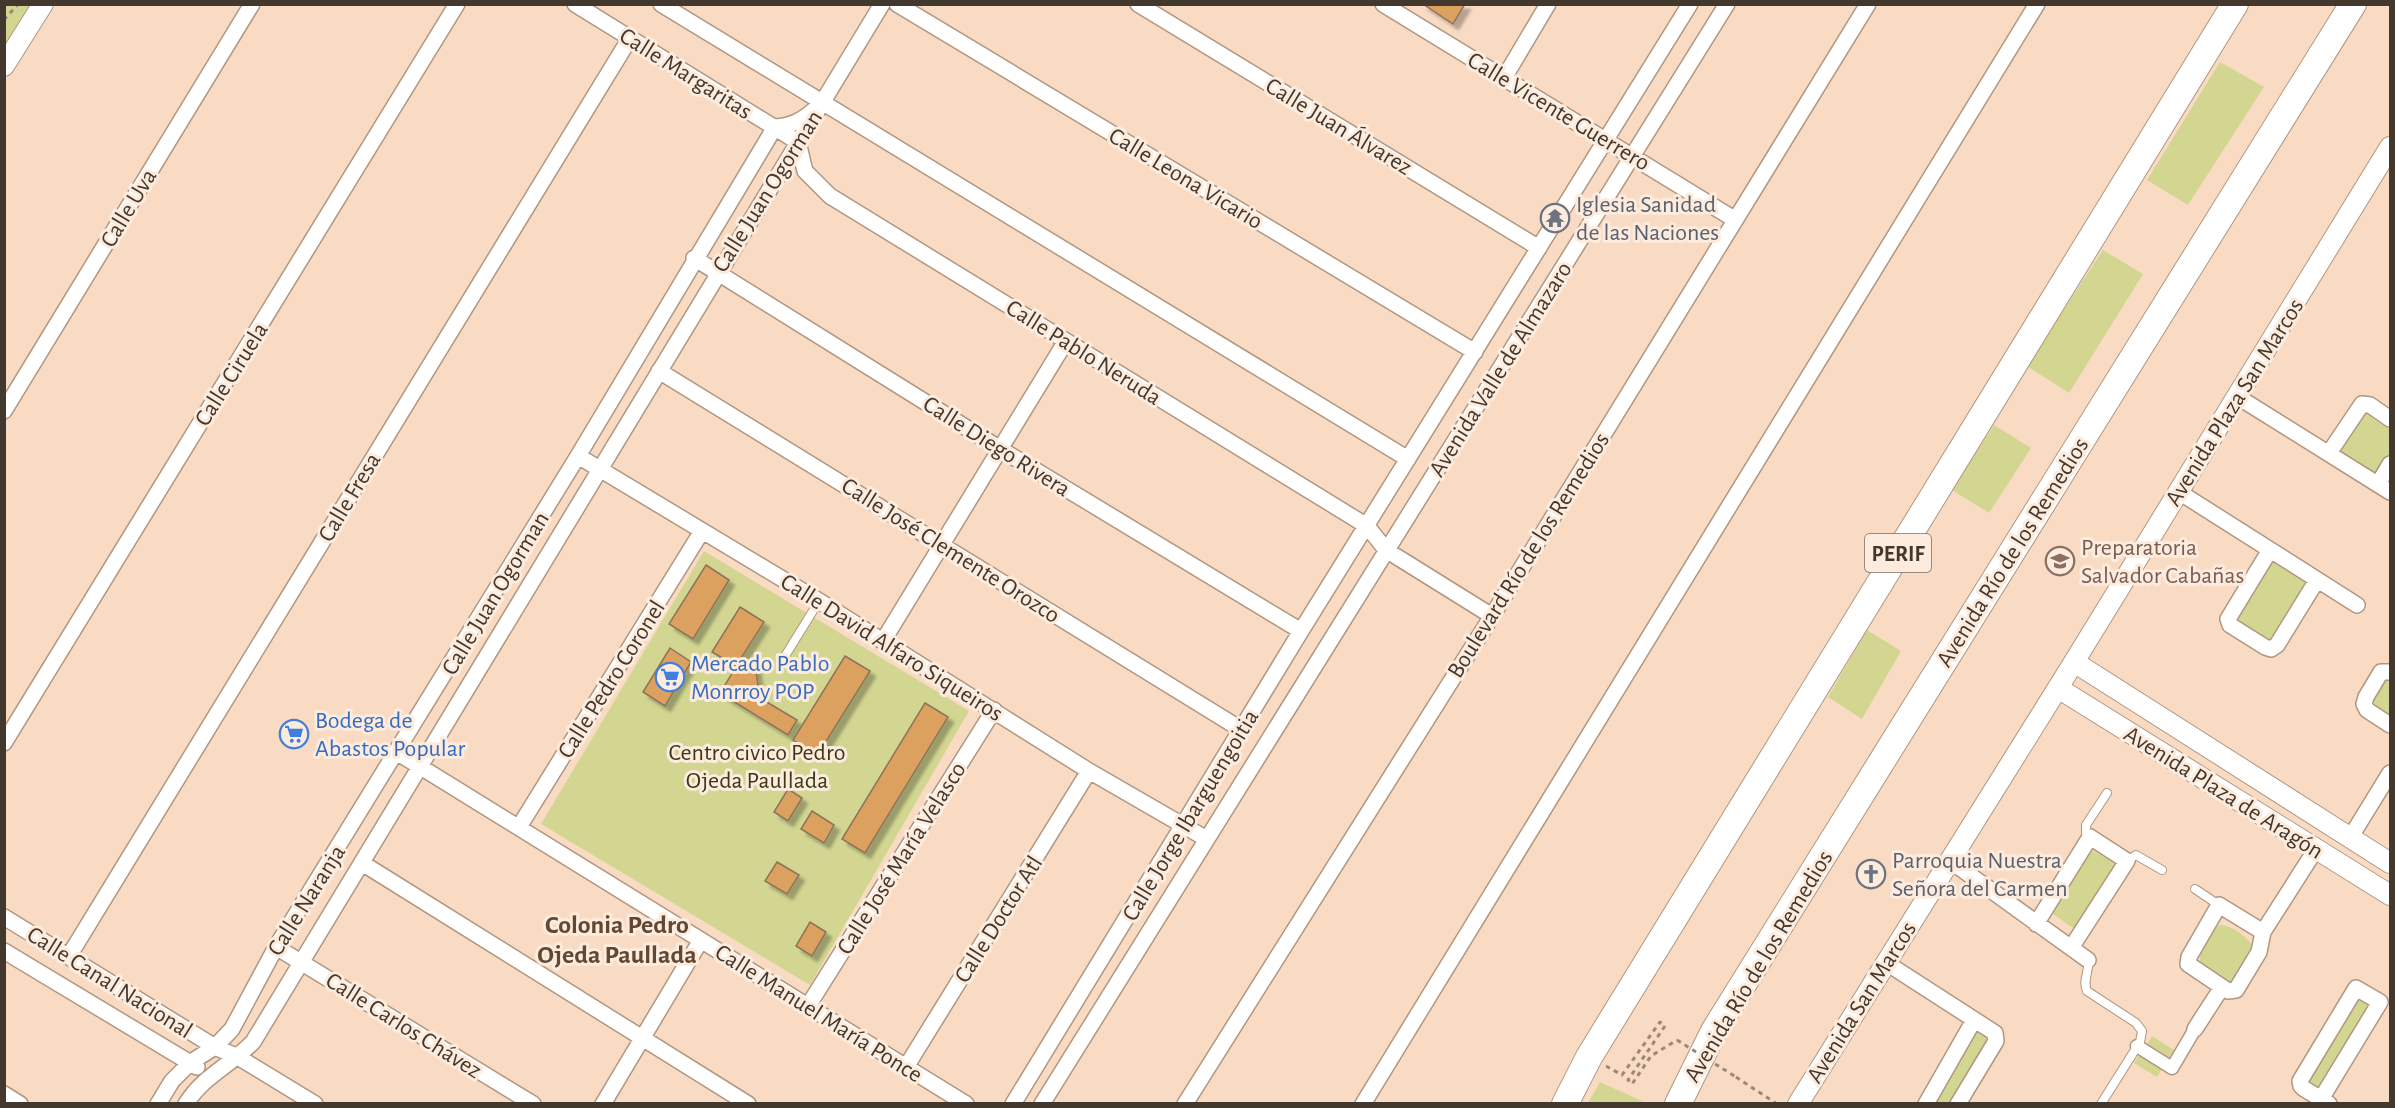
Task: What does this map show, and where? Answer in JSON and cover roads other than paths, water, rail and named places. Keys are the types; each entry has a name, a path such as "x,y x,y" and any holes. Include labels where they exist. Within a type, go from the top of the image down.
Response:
{"highway":[{"name":"PERIF","path":"1565,1104 1589,1057 2235,4"},
{"name":"Avenida Río de los Remedios","path":"1678,1104 1714,1031 2353,4"}],"street":[{"path":"4,66 43,4"},
{"name":"Calle Uva","path":"4,411 252,4"},
{"name":"Calle Ciruela","path":"4,743 457,4"},
{"name":"Calle Margaritas","path":"575,4 798,142"},
{"name":"Calle Margaritas","path":"661,4 822,102"},
{"path":"882,4 822,102 1408,459"},
{"name":"Calle Leona Vicario","path":"897,4 1474,352"},
{"name":"Calle Juan Álvarez","path":"1138,4 1539,248"},
{"name":"Calle Vicente Guerrero","path":"1383,4 1734,219"},
{"path":"1504,78 1548,4"},
{"name":"Avenida Valle de Almazaro","path":"1367,526 1690,4"},
{"name":"Avenida Valle de Almazaro","path":"1386,550 1634,157 1727,4"},
{"name":"Boulevard Río de los Remedios","path":"1185,1104 1492,616 1868,4"},
{"path":"1363,1104 2037,4"},
{"name":"Calle Fresa","path":"69,956 630,38"},
{"name":"Calle Juan Ogorman","path":"398,753 578,456 694,258 775,127 789,126 803,119 822,102"},
{"name":"Calle Juan Ogorman","path":"422,767 822,102"},
{"name":"Calle Pablo Neruda","path":"798,142 805,171 830,196 1367,526 1386,550 1492,616"},
{"name":"Avenida Plaza San Marcos","path":"2058,688 2391,147"},
{"name":"Calle Diego Rivera","path":"694,258 1002,450 1301,631"},
{"path":"883,641 1002,450 1066,341"},
{"name":"Calle José Clemente Orozco","path":"659,371 1242,730"},
{"path":"2238,397 2384,488 2391,464"},
{"path":"2329,453 2362,404 2370,405 2391,418"},
{"name":"Calle David Alfaro Siqueiros","path":"578,456 819,601 1089,771 1205,838"},
{"path":"2180,492 2357,605"},
{"name":"Calle Jorge Ibarguengoitia","path":"1013,1104 1367,526"},
{"name":"Calle Pedro Coronel","path":"519,827 702,531"},
{"name":"Calle Jorge Ibarguengoitia","path":"1042,1104 1205,838 1386,550"},
{"path":"2270,550 2228,619 2230,625 2271,649 2277,645 2317,580"},
{"name":"Avenida Plaza de Aragón","path":"2074,662 2391,863"},
{"path":"2391,672 2382,671 2364,704 2367,710 2391,725"},
{"name":"Avenida Plaza de Aragón","path":"2058,688 2391,895"},
{"name":"Avenida San Marcos","path":"1798,1104 2058,688"},
{"name":"Calle José María Velasco","path":"808,1006 994,710"},
{"name":"Calle Manuel María Ponce","path":"398,753 966,1104"},
{"name":"Calle Naranja","path":"158,1104 172,1081 191,1062 215,1047 232,1029 276,947 398,753"},
{"name":"Calle Naranja","path":"210,1074 238,1057 253,1042 300,961 422,767"},
{"name":"Calle Doctor Atl","path":"906,1067 1089,771"},
{"path":"2350,838 2391,773"},
{"path":"2036,924 2090,837 2127,861 2072,948"},
{"path":"2137,1046 2172,1068 2195,1029 2259,952 2263,932 2316,849"},
{"path":"1949,860 2088,960"},
{"path":"362,863 748,1104"},
{"path":"2227,989 2190,967 2188,960 2219,905 2263,932"},
{"name":"Calle Canal Nacional","path":"4,917 215,1047 238,1057 315,1104"},
{"path":"603,1104 701,940"},
{"name":"Calle Carlos Chávez","path":"276,947 533,1104"},
{"path":"4,951 210,1074 186,1104"},
{"path":"1885,962 1995,1033 1996,1039 1958,1104"},
{"path":"2351,985 2385,1005 2325,1101 2300,1084 2351,985"},
{"path":"1926,1104 1974,1020"},
{"path":"4,1094 20,1104"}],"lane":[{"path":"782,661 819,601"},
{"path":"2090,837 2086,833 2086,825 2107,793"},
{"path":"2127,861 2136,855 2162,870"},
{"path":"2195,889 2219,905"},
{"path":"2088,960 2089,967 2084,981 2087,991 2140,1026 2142,1037 2101,1104"}],"place":[{"name":"Iglesia Sanidad de las Naciones","path":"1555,218"},
{"name":"Preparatoria Salvador Cabañas","path":"2060,561"},
{"name":"Mercado Pablo Monrroy POP","path":"670,677"},
{"name":"Bodega de Abastos Popular","path":"294,734"},
{"name":"Parroquia Nuestra Señora del Carmen","path":"1871,874"}],"district":[{"name":"Colonia Pedro Ojeda Paullada","path":"617,939"}],"park label":[{"name":"Centro civico Pedro Ojeda Paullada","path":"757,766"}]}
